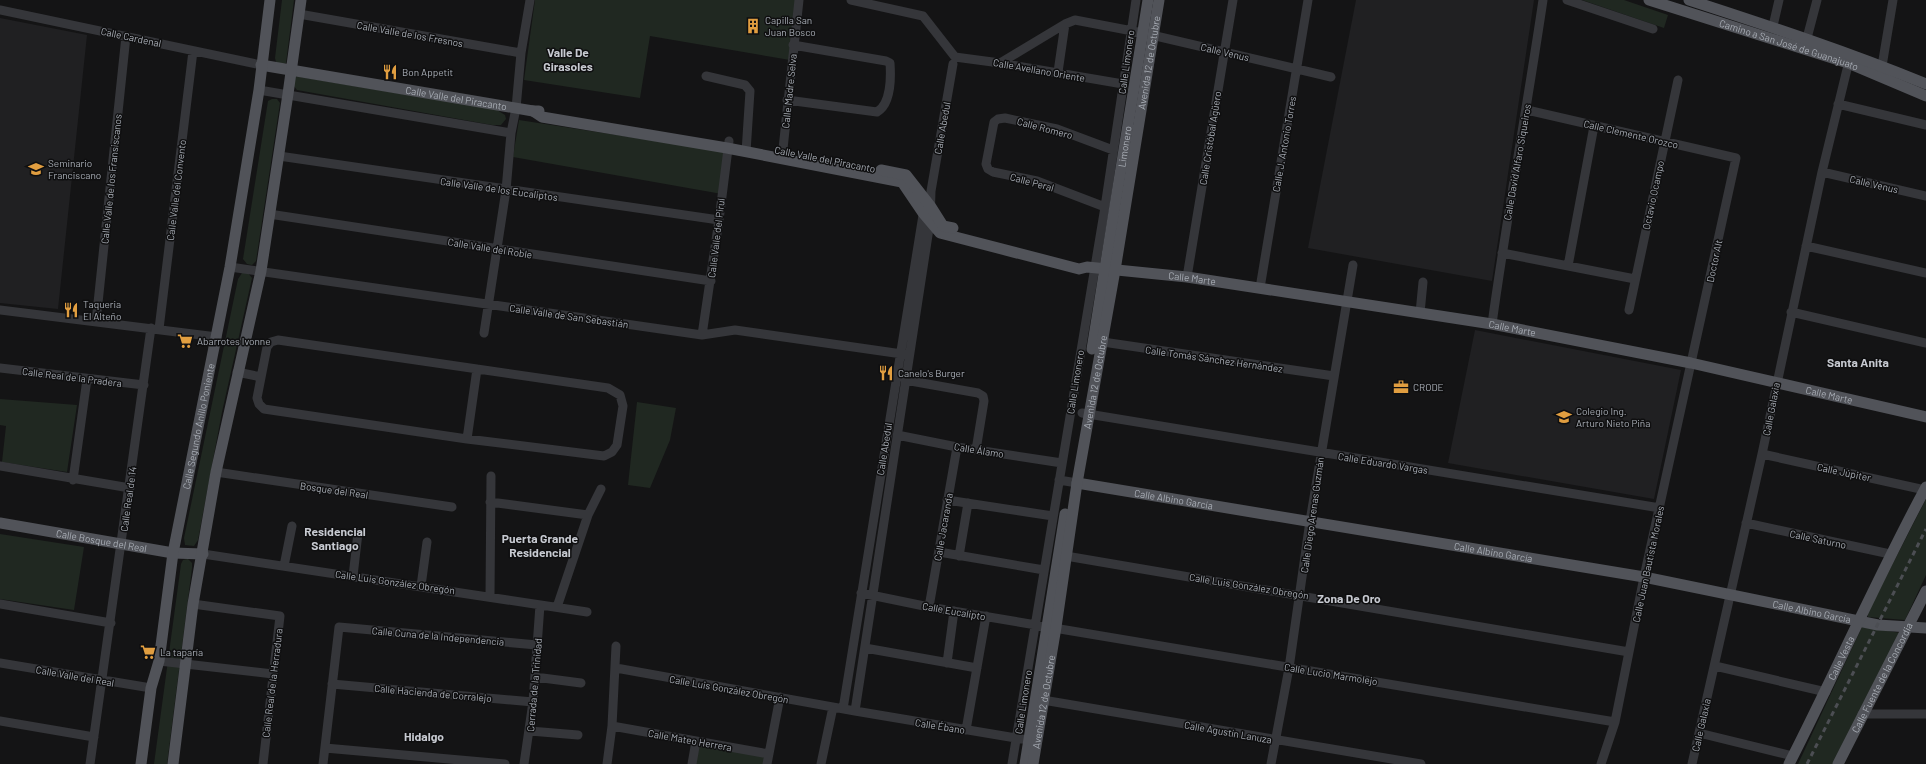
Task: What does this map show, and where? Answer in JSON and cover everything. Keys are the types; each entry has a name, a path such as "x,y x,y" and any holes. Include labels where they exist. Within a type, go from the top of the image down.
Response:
{"main road":[{"name":"Calle Segundo Anillo Poniente","path":"141,764 150,688 159,661 173,553 230,267 259,90 270,0"},
{"path":"173,764 193,604 203,554 216,472 237,372 261,271 301,0"},
{"path":"1148,0 1148,34"},
{"name":"Avenida 12 de Octubre","path":"1025,764 1028,739 1040,699 1052,626 1063,555 1069,482 1085,414 1111,269 1148,34 1159,0"},
{"name":"Camino a San José de Guanajuato","path":"1649,0 1850,59 1882,66 1926,84"},
{"path":"1660,0 1700,13 1710,12 1712,4"},
{"name":"Camino a San José de Guanajuato","path":"1689,0 1712,4 1807,38 1926,96"},
{"name":"Calle Valle del Piracanto","path":"262,66 292,69 533,111 544,110 728,145 906,175 928,203 943,226 1081,262 1090,267"},
{"name":"Calle Valle del Piracanto","path":"928,203 930,222 940,232 1079,269 1090,267"},
{"name":"Calle Marte","path":"1090,267 1187,277 1492,324 1776,382 1926,417"},
{"name":"Calle Albino García","path":"1069,482 1644,577 1859,622 1926,628"},
{"name":"Calle Vesta","path":"1791,760 1826,692 1890,554 1925,489"},
{"name":"Calle Bosque del Real","path":"0,523 173,553 203,554"},
{"name":"Calle Fuente de la Concordia","path":"1838,764 1862,714 1926,591"},
{"name":"Avenida 12 de Octubre","path":"1028,739 1033,764"}],"street":[{"path":"484,333 506,190 511,133 516,108 521,53 530,0"},
{"name":"Calle Madre Selva","path":"782,154 799,0"},
{"path":"851,0 922,16 954,60"},
{"name":"Calle Limonero","path":"1012,764 1028,739 1036,624 1053,516 1069,482 1062,463 1090,267 1105,207 1130,31 1136,0"},
{"name":"Calle Cristóbal Agüero","path":"1187,277 1233,0"},
{"name":"Calle J. Antonio Torres","path":"1260,288 1308,0"},
{"name":"Calle David Alfaro Siqueiros","path":"1492,324 1502,253 1527,110 1543,0"},
{"path":"1567,0 1653,29"},
{"path":"1773,26 1779,0"},
{"path":"1807,38 1816,0"},
{"path":"1882,66 1893,0"},
{"name":"Calle Cardenal","path":"0,10 262,66"},
{"name":"Calle Valle de los Fresnos","path":"298,14 521,53"},
{"name":"Calle Venus","path":"1065,24 1075,20 1148,34 1331,77"},
{"path":"1000,63 1065,24"},
{"path":"1058,72 1065,24"},
{"name":"Calle Valle de los Fransiscanos","path":"96,322 126,36"},
{"path":"787,100 877,112 882,109 886,102 890,64 886,61 793,45"},
{"name":"Calle Valle del Convento","path":"155,328 193,51"},
{"name":"Calle Galaxia","path":"1692,764 1762,454 1776,382 1822,172 1850,59"},
{"name":"Calle Avellano Oriente","path":"954,60 1000,63 1123,84"},
{"name":"Calle Abedul","path":"843,709 899,354 954,60"},
{"path":"706,76 745,85 750,91 747,148"},
{"name":"Octavio Ocampo","path":"1629,310 1678,80"},
{"path":"259,90 511,133"},
{"path":"1838,104 1926,125"},
{"name":"Calle Clemente Orozco","path":"1527,110 1736,158"},
{"name":"Calle Romero","path":"990,140 994,122 998,119 1005,118 1057,130 1113,150"},
{"path":"1568,266 1594,126"},
{"name":"Calle Peral","path":"990,140 986,164 988,169 993,172 1037,181 1105,207"},
{"name":"Calle Valle del Pirul","path":"702,335 711,281 728,145"},
{"name":"Calle Valle de los Eucaliptos","path":"279,156 719,220"},
{"name":"Doctor Alt","path":"1691,364 1736,158"},
{"name":"Calle Venus","path":"1822,172 1926,196"},
{"name":"Calle Valle del Roble","path":"269,214 711,281"},
{"name":"Calle Abedul","path":"855,711 874,596 899,419 930,222"},
{"path":"1806,246 1926,273"},
{"path":"1502,253 1635,279"},
{"name":"Calle Diego Arenas Guzmán","path":"1271,764 1289,668 1310,521 1353,265"},
{"name":"Calle Valle de San Sebastián","path":"230,267 702,335 735,330 909,355"},
{"path":"1420,313 1423,282"},
{"path":"0,310 155,328 217,337"},
{"path":"1791,312 1926,343"},
{"name":"Calle Real de 14","path":"90,764 144,385 155,328"},
{"path":"278,340 608,388 620,395 623,406 617,445 612,452 604,456 467,439 264,409 259,404 257,398 261,377 267,347 271,342 278,340"},
{"name":"Calle Tomás Sánchez Hernández","path":"1098,341 1334,376"},
{"name":"Calle Juan Bautista Morales","path":"1601,764 1615,722 1644,577 1691,364"},
{"name":"Calle Real de la Pradera","path":"0,368 144,385"},
{"path":"467,439 476,369"},
{"path":"237,372 261,377"},
{"path":"73,480 87,379"},
{"path":"905,380 978,393 983,396 984,400 976,450"},
{"name":"Calle Eduardo Vargas","path":"1085,414 1660,508"},
{"path":"889,418 899,419"},
{"name":"Calle Álamo","path":"897,435 957,447 1062,463"},
{"name":"Calle Jacaranda","path":"929,607 957,447"},
{"name":"Calle Júpiter","path":"1762,454 1925,489"},
{"path":"0,466 73,480 130,488"},
{"name":"Bosque del Real","path":"216,472 452,507"},
{"path":"490,596 491,476"},
{"path":"557,607 588,515 601,489"},
{"path":"877,491 889,493"},
{"path":"948,500 1053,516"},
{"path":"490,502 588,515"},
{"path":"959,556 968,503"},
{"name":"Calle Saturno","path":"1746,523 1890,554"},
{"path":"284,566 292,526"},
{"path":"353,576 358,533"},
{"path":"421,586 427,542"},
{"path":"939,552 1044,570"},
{"name":"Calle Luis González Obregón","path":"203,554 490,596 587,612"},
{"name":"Calle Luis González Obregón","path":"1063,555 1629,652"},
{"name":"Calle Eucalipto","path":"861,593 929,607 1052,626"},
{"path":"0,604 111,623"},
{"name":"Calle Real de la Herradura","path":"193,604 280,616 263,764"},
{"name":"Cerrada de la Trinidad","path":"524,764 533,702 540,605"},
{"path":"947,663 954,611"},
{"path":"966,730 986,616"},
{"name":"Calle Lucio Marmolejo","path":"1052,626 1289,668 1615,722"},
{"name":"Calle Cuna de la Independencia","path":"332,684 339,627 537,645"},
{"path":"607,764 612,726 616,646"},
{"path":"865,648 977,668"},
{"path":"159,661 273,674"},
{"name":"Calle Valle del Real","path":"0,663 150,688"},
{"path":"1714,666 1826,692"},
{"name":"Calle Luis González Obregón","path":"616,668 843,709"},
{"path":"535,677 581,683"},
{"path":"323,764 332,684"},
{"name":"Calle Hacienda de Corralejo","path":"332,684 533,702"},
{"path":"768,764 780,698"},
{"name":"Calle Agustín Lanuza","path":"1040,699 1421,764"},
{"path":"821,764 833,707"},
{"name":"Calle Ébano","path":"843,709 1028,739"},
{"path":"1862,714 1926,714"},
{"path":"0,721 94,737"},
{"name":"Calle Mateo Herrera","path":"612,726 769,754"},
{"path":"530,731 578,735"},
{"path":"1700,733 1791,760"},
{"path":"692,764 696,741"},
{"path":"325,748 505,764"}],"shaded area":[{"path":"282,0 294,0 286,63 281,64 276,62 275,58"},
{"path":"535,0 796,0 790,60 650,36 640,98 524,80"},
{"path":"1356,0 1534,0 1492,281 1308,248"},
{"path":"1582,0 1624,0 1668,15 1664,28"},
{"name":"Seminario Franciscano","path":"0,18 87,35 58,309 0,303"},
{"path":"294,76 497,110 505,115 506,119 501,125 492,125 297,90 293,85"},
{"path":"277,99 280,103 256,261 252,265 247,264 243,259 268,101"},
{"path":"519,120 727,152 722,194 513,157"},
{"path":"242,273 248,273 252,278 222,412 198,540 194,546 185,545 184,538 238,279"},
{"name":"Colegio Ing. Arturo Nieto Piña","path":"1475,330 1681,370 1654,499 1448,463"},
{"path":"0,399 77,405 67,472 2,462 6,426 0,425"},
{"path":"637,402 676,408 670,440 650,488 628,485"},
{"path":"1926,499 1926,575 1905,620 1868,617 1868,612"},
{"path":"0,534 84,547 74,610 0,599"},
{"path":"188,559 192,563 192,568 167,764 154,764 181,564 183,560"},
{"path":"1862,627 1901,633 1834,764 1798,764"},
{"path":"698,743 768,756 766,764 694,764"}],"railway":[{"path":"1807,764 1926,529"}],"place":[{"name":"Capilla San Juan Bosco","path":"753,26"},
{"name":"Bon Appetit","path":"390,72"},
{"name":"Seminario Franciscano","path":"36,169"},
{"name":"Taqueria El Alteño","path":"71,310"},
{"name":"Abarrotes Ivonne","path":"185,341"},
{"name":"Canelo's Burger","path":"886,373"},
{"name":"CRODE","path":"1401,387"},
{"name":"Colegio Ing. Arturo Nieto Piña","path":"1564,417"},
{"name":"La taparía","path":"148,652"}],"district":[{"name":"Valle De Girasoles","path":"568,59"},
{"name":"Santa Anita","path":"1858,362"},
{"name":"Residencial Santiago","path":"335,538"},
{"name":"Puerta Grande Residencial","path":"540,545"},
{"name":"Zona De Oro","path":"1349,598"},
{"name":"Hidalgo","path":"424,736"}]}
